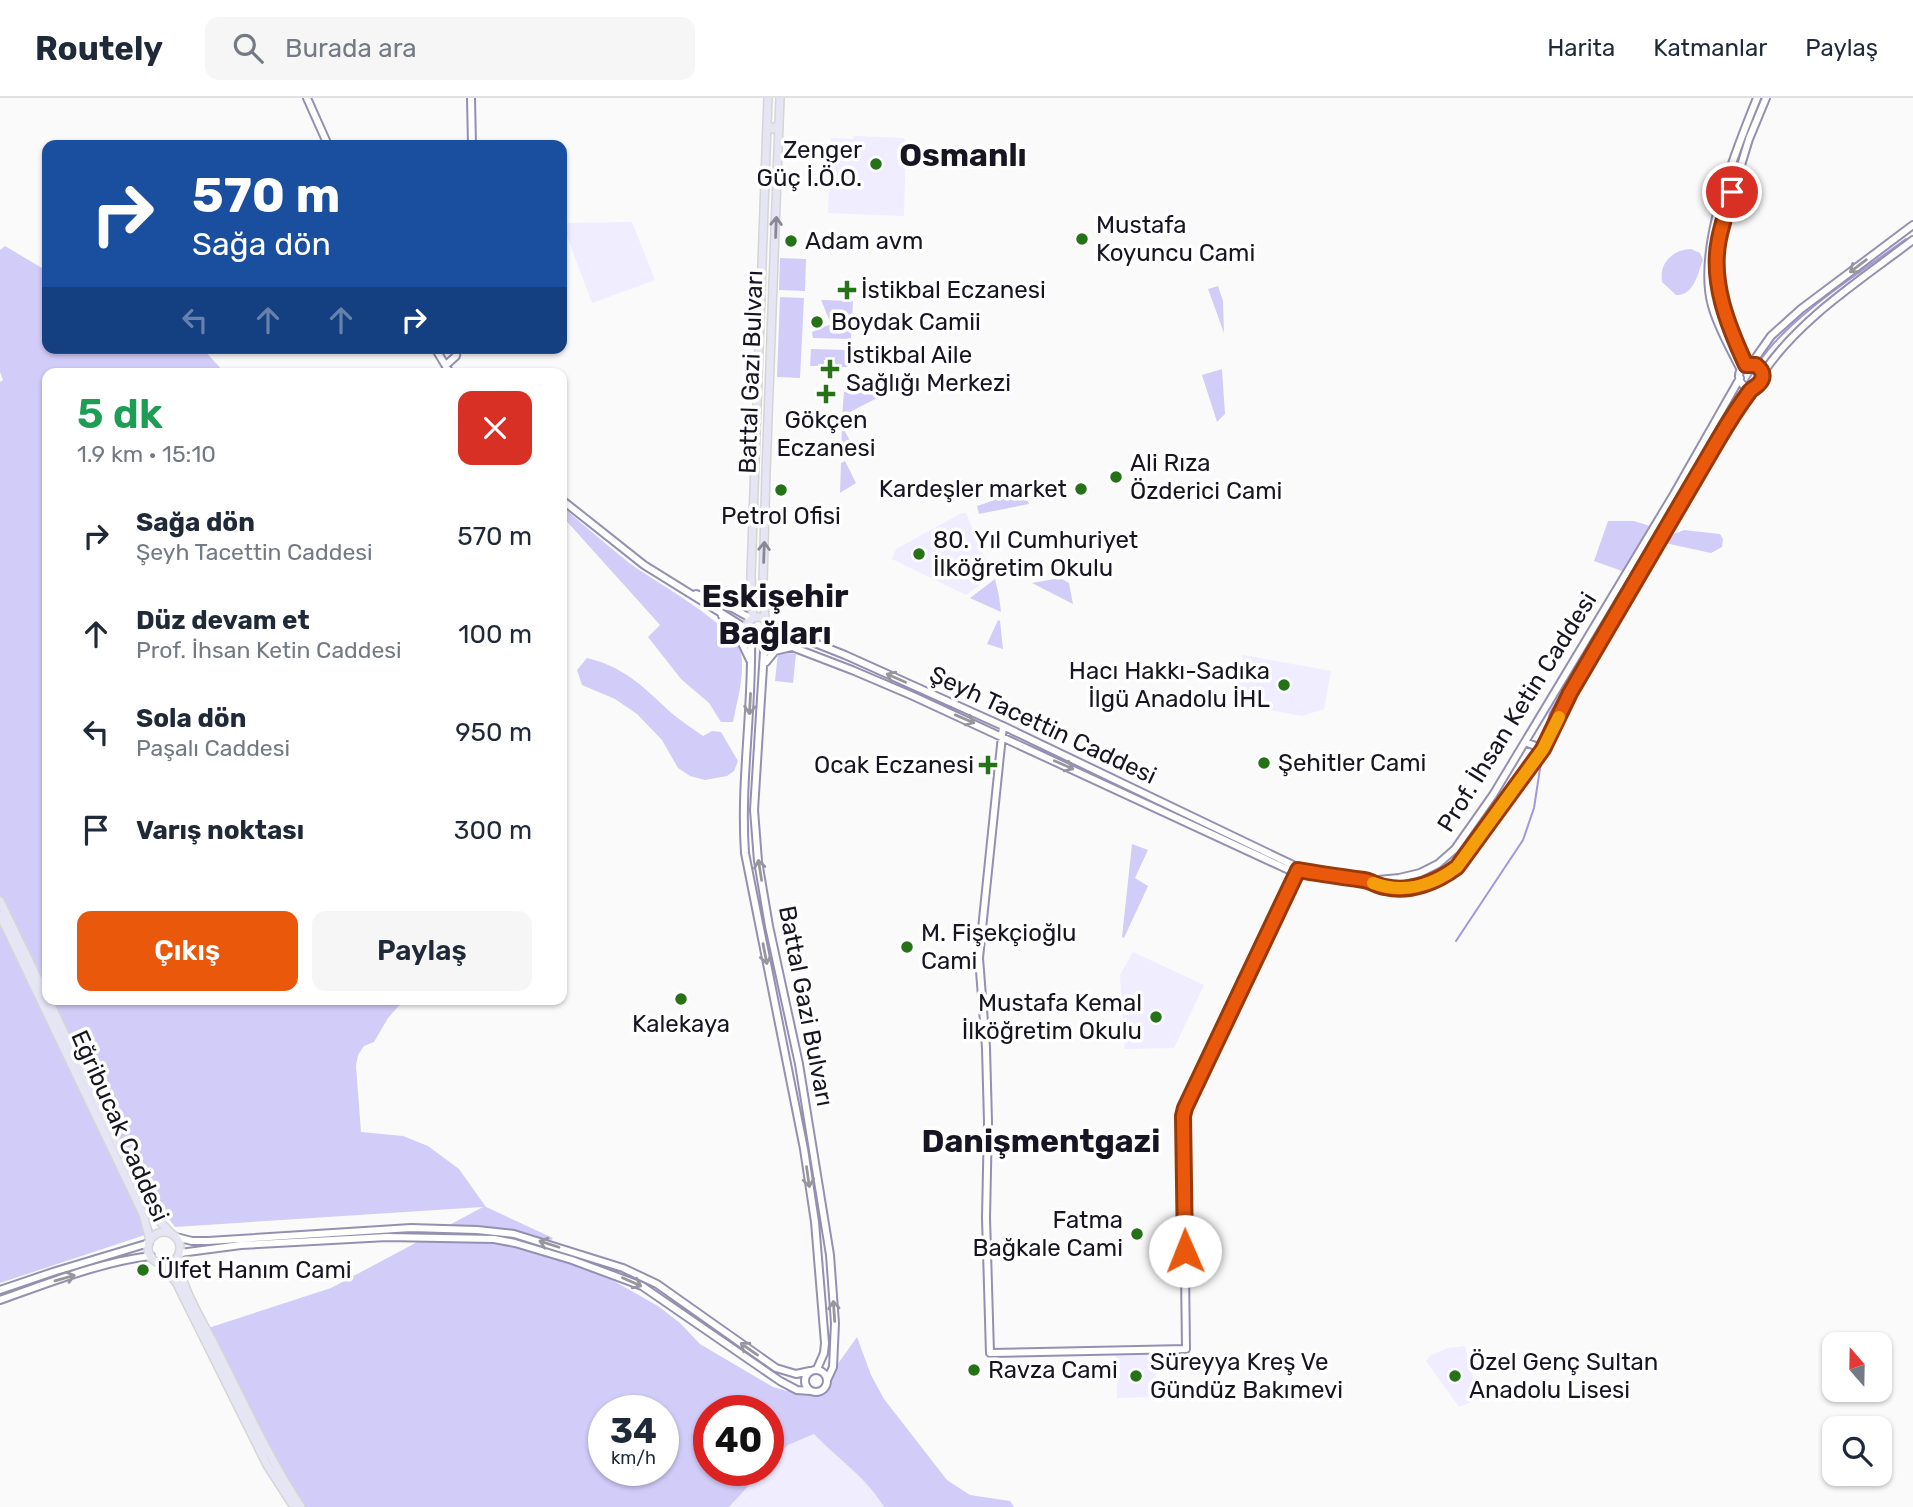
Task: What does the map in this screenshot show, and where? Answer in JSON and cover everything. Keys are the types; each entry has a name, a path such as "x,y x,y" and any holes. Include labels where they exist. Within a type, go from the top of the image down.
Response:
{"main road":[{"name":"Battal Gazi Bulvarı","path":"753,618 751,575 768,98"},
{"name":"Battal Gazi Bulvarı","path":"764,638 766,622 763,582 780,98"},
{"path":"767,122 773,116 779,122"},
{"path":"764,638 749,633 753,618 761,618 766,622"},
{"name":"Eğribucak Caddesi","path":"0,901 42,989"},
{"name":"Eğribucak Caddesi","path":"0,915 42,1003"},
{"name":"Eğribucak Caddesi","path":"43,1005 143,1214 151,1256 176,1282 267,1465 294,1507"},
{"name":"Eğribucak Caddesi","path":"50,1005 146,1203 180,1243 180,1273 274,1463 302,1507"},
{"name":"Eğribucak Caddesi","path":"150,1242 158,1233 174,1235"},
{"path":"161,1264 171,1262 179,1254"}],"street":[{"path":"307,98 326,140"},
{"path":"471,98 472,140"},
{"path":"1757,98 1740,139 1709,244 1708,268 1712,305 1746,366 1763,373"},
{"path":"1746,366 1721,302 1717,265 1718,241 1749,139 1766,98"},
{"path":"1913,225 1801,309 1771,336 1746,366 1740,378 1745,386 1753,387 1761,382 1763,373 1789,341 1827,305 1913,240"},
{"path":"439,354 448,368"},
{"path":"446,365 456,354"},
{"name":"Prof. İhsan Ketin Caddesi","path":"1368,881 1420,873 1438,864 1455,849 1493,795 1740,378"},
{"name":"Prof. İhsan Ketin Caddesi","path":"1368,881 1402,889 1420,886 1443,877 1457,867 1543,749 1570,693 1619,608 1718,440 1753,387"},
{"path":"567,504 644,565 749,633"},
{"path":"684,589 753,618"},
{"path":"716,610 740,639 752,666"},
{"name":"Şeyh Tacettin Caddesi","path":"766,622 1003,726 1281,859 1298,870"},
{"name":"Battal Gazi Bulvarı","path":"749,633 752,666 744,821 745,853 794,1094 815,1222 825,1343 824,1353 813,1370"},
{"name":"Şeyh Tacettin Caddesi","path":"764,638 882,682 1289,870 1368,881"},
{"name":"Battal Gazi Bulvarı","path":"764,638 754,810 755,836 769,926 804,1090 830,1255 835,1323 834,1367 828,1378"},
{"path":"763,666 775,651 792,647"},
{"path":"1003,726 979,958 987,1085 986,1218 990,1353 1186,1349 1183,1116 1298,870"},
{"path":"1525,742 1543,749"},
{"path":"1438,864 1443,877"},
{"path":"174,1235 192,1241 208,1241 411,1228 514,1234 603,1261 641,1276 672,1293 776,1368 796,1374 813,1370 824,1372 828,1378 827,1385 822,1391 797,1390 642,1286 596,1268 515,1243 470,1238 387,1237 241,1245 179,1254"},
{"path":"0,1290 150,1242"},
{"path":"0,1300 59,1279 134,1258 151,1256"},
{"path":"811,1391 805,1381 813,1370"}],"shaded area":[{"path":"854,136 903,138 906,141 904,216 828,213 831,138 853,139"},
{"path":"632,222 655,280 592,303 567,236 567,223"},
{"path":"5,246 42,268 42,354 208,354 220,368 42,368 42,1005 400,1005 388,1018 374,1042 364,1046 358,1055 356,1066 361,1132 403,1136 428,1146 459,1169 486,1207 553,1238 550,1242 552,1246 658,1306 680,1323 700,1344 773,1387 817,1393 857,1337 871,1375 884,1399 947,1480 970,1495 1010,1501 1014,1507 884,1507 860,1477 814,1434 784,1449 784,1395 693,1395 693,1486 748,1486 729,1507 296,1507 274,1475 202,1330 331,1288 483,1207 175,1227 114,1147 154,1232 0,1283 0,382 3,380 0,372 0,250"},
{"path":"1691,249 1700,253 1703,260 1691,288 1676,295 1662,282 1663,269 1673,255"},
{"path":"780,258 806,259 805,291 779,290"},
{"path":"1218,286 1223,301 1224,333 1208,289"},
{"path":"780,297 804,298 800,378 777,377"},
{"path":"821,300 853,301 851,339 813,338 812,332 831,324"},
{"path":"811,349 848,350 848,367 836,367 833,360 824,360 824,366 810,366"},
{"path":"1222,369 1225,414 1217,422 1202,375"},
{"path":"844,392 887,393 842,416"},
{"path":"842,426 854,448 841,455"},
{"path":"845,461 856,483 840,493 841,463"},
{"path":"1024,490 1029,504 979,514 977,506"},
{"path":"567,510 628,562 709,616 735,642 741,653 742,670 733,722 721,722 709,703 681,679 648,637 660,625 567,522"},
{"path":"966,513 992,576 966,595 892,559 896,549"},
{"path":"1608,521 1634,521 1650,526 1622,571 1594,561"},
{"path":"1684,530 1720,534 1723,539 1722,547 1711,553 1665,543 1674,534"},
{"path":"1060,578 1069,583 1073,604 1032,583"},
{"path":"995,579 999,596 1001,612 970,598"},
{"path":"998,620 1000,621 1003,649 987,644"},
{"path":"778,652 796,654 793,683 775,681"},
{"name":"Hacı Hakkı-Sadıka İlgü Anadolu İHL","path":"1243,655 1331,671 1324,709 1302,716 1243,705 1236,699"},
{"path":"587,658 611,666 631,678 672,714 703,736 712,731 721,732 738,761 734,771 727,776 705,780 690,776 678,768 662,740 637,714 615,699 582,685 577,670"},
{"path":"1132,844 1148,850 1135,878 1148,886 1124,938 1122,937"},
{"name":"Mustafa Kemal İlköğretim Okulu","path":"1133,952 1204,985 1174,1048 1125,1049 1120,975"},
{"name":"Özel Genç Sultan Anadolu Lisesi","path":"1465,1346 1480,1398 1459,1407 1426,1361 1431,1355 1448,1348"},
{"name":"Süreyya Kreş Ve Gündüz Bakımevi","path":"1155,1353 1156,1397 1117,1398 1116,1354"},
{"path":"814,1434 855,1470 875,1492 884,1507 729,1507 748,1486 784,1486 784,1449"}],"waterway":[{"path":"1759,362 1807,311 1906,239"},
{"path":"1747,382 1756,367"},
{"path":"1545,733 1550,713 1741,391"},
{"path":"1456,941 1523,840 1534,808 1541,762"}],"slow traffic":[{"path":"1373,883 1402,889 1420,886 1443,877 1457,867 1543,749 1559,717"}],"place":[{"name":"Zenger Güç İ.Ö.O.","path":"876,164"},
{"name":"Mustafa Koyuncu Cami","path":"1082,239"},
{"name":"Adam avm","path":"791,241"},
{"name":"İstikbal Eczanesi","path":"847,290"},
{"name":"Boydak Camii","path":"817,322"},
{"name":"İstikbal Aile Sağlığı Merkezi","path":"830,369"},
{"name":"Gökçen Eczanesi","path":"826,394"},
{"name":"Ali Rıza Özderici Cami","path":"1116,477"},
{"name":"Kardeşler market","path":"1081,489"},
{"name":"Petrol Ofisi","path":"781,490"},
{"name":"80. Yıl Cumhuriyet İlköğretim Okulu","path":"919,554"},
{"name":"Hacı Hakkı-Sadıka İlgü Anadolu İHL","path":"1284,685"},
{"name":"Şehitler Cami","path":"1264,763"},
{"name":"Ocak Eczanesi","path":"988,765"},
{"name":"M. Fişekçioğlu Cami","path":"907,947"},
{"name":"Kalekaya","path":"681,999"},
{"name":"Mustafa Kemal İlköğretim Okulu","path":"1156,1017"},
{"name":"Fatma Bağkale Cami","path":"1137,1234"},
{"name":"Ülfet Hanım Cami","path":"143,1270"},
{"name":"Ravza Cami","path":"974,1370"},
{"name":"Süreyya Kreş Ve Gündüz Bakımevi","path":"1136,1376"},
{"name":"Özel Genç Sultan Anadolu Lisesi","path":"1455,1376"}],"district":[{"name":"Osmanlı","path":"963,155"},
{"name":"Eskişehir Bağları","path":"775,614"},
{"name":"Danişmentgazi","path":"1041,1141"}],"route":[{"path":"1185,1251 1185,1108 1298,870 1402,889 1420,886 1443,877 1457,867 1543,749 1570,693 1718,440 1741,403 1753,387 1761,382 1763,373 1752,363 1746,365 1721,302 1717,265 1718,241 1732,192"}]}
